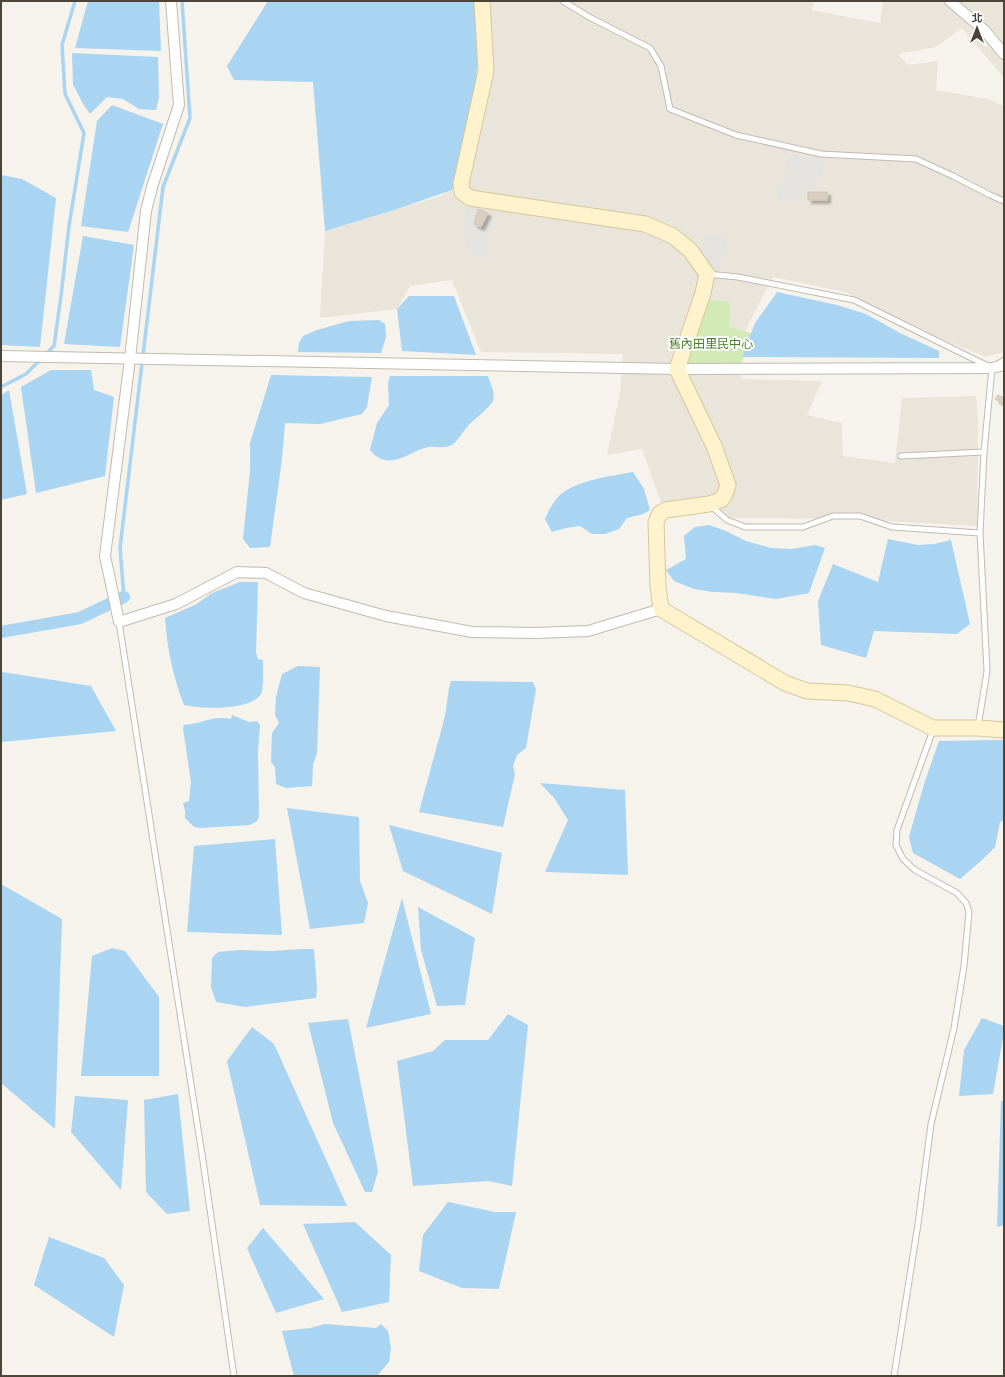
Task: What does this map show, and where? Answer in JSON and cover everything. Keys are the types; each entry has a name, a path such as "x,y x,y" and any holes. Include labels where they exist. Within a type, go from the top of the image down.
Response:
{"street":[{"path":"171,1 179,105 152,187 146,211 130,359 105,556 119,622 176,604 237,572 266,573 304,593 386,616 472,632 536,634 588,631 661,609 786,683 807,691 848,693 875,699 933,728 978,728 1004,730"},
{"path":"482,1 486,71 461,184 462,192 470,198 645,224 673,236 690,250 707,274 704,293 677,369 714,446 728,485 721,500 709,504 666,510 660,513 656,522 658,586 661,609"},
{"path":"950,1 985,31 1004,54"},
{"path":"1,356 677,369 992,368 1004,365"}],"lane":[{"path":"563,1 589,17 650,48 660,66 670,109 736,135 821,154 916,160 1004,201"},
{"path":"707,274 738,277 854,300 992,368"},
{"path":"992,368 1004,360"},
{"path":"978,728 987,671 980,533 984,452 992,368"},
{"path":"901,456 984,452"},
{"path":"709,504 727,520 745,527 803,528 833,516 860,516 892,527 980,533"},
{"path":"119,622 234,1376"},
{"path":"894,1376 918,1224 931,1124 954,1028 964,966 969,912 966,903 957,893 915,870 903,859 896,845 897,830 933,728"}],"shaded area":[{"path":"487,1 814,1 812,10 880,23 883,1 1004,1 1004,78 962,28 936,47 898,54 908,65 938,61 936,90 988,99 1004,106 1004,352 986,357 940,338 845,292 773,277 750,321 734,357 742,379 822,381 807,415 842,423 843,456 895,463 902,398 976,396 978,420 977,526 851,519 730,518 722,512 715,500 663,509 642,449 607,455 620,393 623,354 481,352 452,280 410,286 397,309 320,318 325,231 441,196 470,180 491,87 494,67"},
{"path":"790,154 826,160 822,176 808,192 795,202 777,200"},
{"path":"466,202 489,209 487,257 472,260 463,231"},
{"path":"705,233 727,236 718,275 707,274 700,261"}],"green space":[{"name":"舊內田里民中心","path":"701,299 730,302 729,327 751,333 740,369 677,369"}],"water":[{"path":"88,1 159,1 161,51 75,48"},
{"path":"268,1 475,1 479,51 471,119 452,190 325,231 313,82 234,80 227,66"},
{"path":"72,53 158,57 159,97 156,110 139,109 123,99 107,97 90,114 73,84"},
{"path":"112,105 163,124 128,232 81,226 97,121"},
{"path":"1,175 22,179 56,198 40,347 1,345"},
{"path":"83,236 134,245 120,347 64,344"},
{"path":"777,292 837,305 866,314 900,333 939,351 939,358 742,357 755,323"},
{"path":"409,296 454,296 476,355 402,351 397,309"},
{"path":"379,320 385,324 386,337 381,353 298,352 299,343 303,336 317,330 349,321"},
{"path":"51,370 91,370 94,390 114,397 105,476 36,493 21,387"},
{"path":"271,375 372,377 367,407 362,414 320,424 285,423 282,459 270,547 250,548 243,539 250,471 250,443"},
{"path":"390,376 488,376 494,397 492,403 470,423 452,445 443,447 428,447 398,459 384,460 377,457 370,450 377,423 389,405 388,383"},
{"path":"9,390 27,494 1,500 1,395"},
{"path":"633,472 644,489 650,510 643,514 627,518 619,529 605,534 592,534 580,526 552,532 545,519 551,506 560,495 567,490 585,482"},
{"path":"709,525 726,531 746,541 771,548 792,549 815,545 825,548 809,593 776,599 694,589 674,581 666,570 686,559 684,536 695,527"},
{"path":"888,539 918,545 934,544 951,540 970,624 957,634 874,631 866,658 821,645 818,601 833,564 878,582"},
{"path":"240,582 258,582 256,653 258,659 263,660 263,683 261,694 255,700 237,706 213,708 184,705 171,662 165,618 195,605 212,593"},
{"path":"298,666 320,667 317,753 313,765 312,786 286,788 276,784 275,767 271,762 272,733 279,723 275,715 276,697 282,674"},
{"path":"2,672 91,686 116,731 1,742"},
{"path":"451,681 533,682 536,690 526,748 517,755 513,766 515,774 503,827 419,812 445,716"},
{"path":"232,715 249,722 257,721 260,725 258,751 259,817 257,821 250,825 200,828 194,827 185,818 183,803 189,801 191,782 183,728 184,725 218,718 231,719"},
{"path":"1004,740 1004,820 1000,822 995,847 960,879 913,853 909,837 924,784 939,741"},
{"path":"540,783 625,790 628,875 545,872 568,820 554,798"},
{"path":"287,808 359,817 360,881 368,903 364,923 310,929"},
{"path":"389,825 502,853 492,914 403,871"},
{"path":"275,839 282,935 187,932 194,846"},
{"path":"1,884 62,919 55,1129 1,1083"},
{"path":"402,898 431,1014 366,1028"},
{"path":"418,907 475,938 465,1005 437,1006 421,950"},
{"path":"112,948 125,951 159,997 159,1076 81,1076 92,956"},
{"path":"314,949 317,988 316,998 245,1007 216,1002 211,987 212,958 218,952"},
{"path":"508,1014 528,1025 512,1186 488,1181 413,1186 397,1061 433,1051 445,1040 488,1040"},
{"path":"982,1018 1004,1026 993,1094 959,1096 964,1050"},
{"path":"348,1019 378,1171 372,1192 365,1192 333,1123 308,1023"},
{"path":"252,1027 274,1044 347,1206 260,1205 227,1061"},
{"path":"178,1094 190,1211 167,1214 146,1192 144,1100"},
{"path":"75,1096 128,1100 121,1190 71,1132"},
{"path":"1001,1101 1004,1101 1004,1225 997,1227"},
{"path":"448,1202 495,1212 516,1212 499,1289 462,1288 419,1271 423,1235"},
{"path":"355,1222 391,1255 389,1302 342,1312 303,1224"},
{"path":"263,1228 324,1299 276,1313 247,1248"},
{"path":"49,1237 104,1258 124,1285 114,1337 34,1285"},
{"path":"325,1324 376,1328 381,1324 388,1331 391,1349 389,1362 377,1376 294,1376 282,1331 310,1328"}],"building":[{"path":"808,192 827,192 827,200 808,200"},
{"path":"478,209 488,213 481,227 474,224"},
{"path":"998,395 1004,398 1003,403 995,399"}],"waterway":[{"path":"1,387 26,374 54,346 69,226 84,133 65,94 62,45 75,1"},
{"path":"124,597 120,548 163,187 190,118 182,1"},
{"path":"1,632 80,618 124,597"}]}
